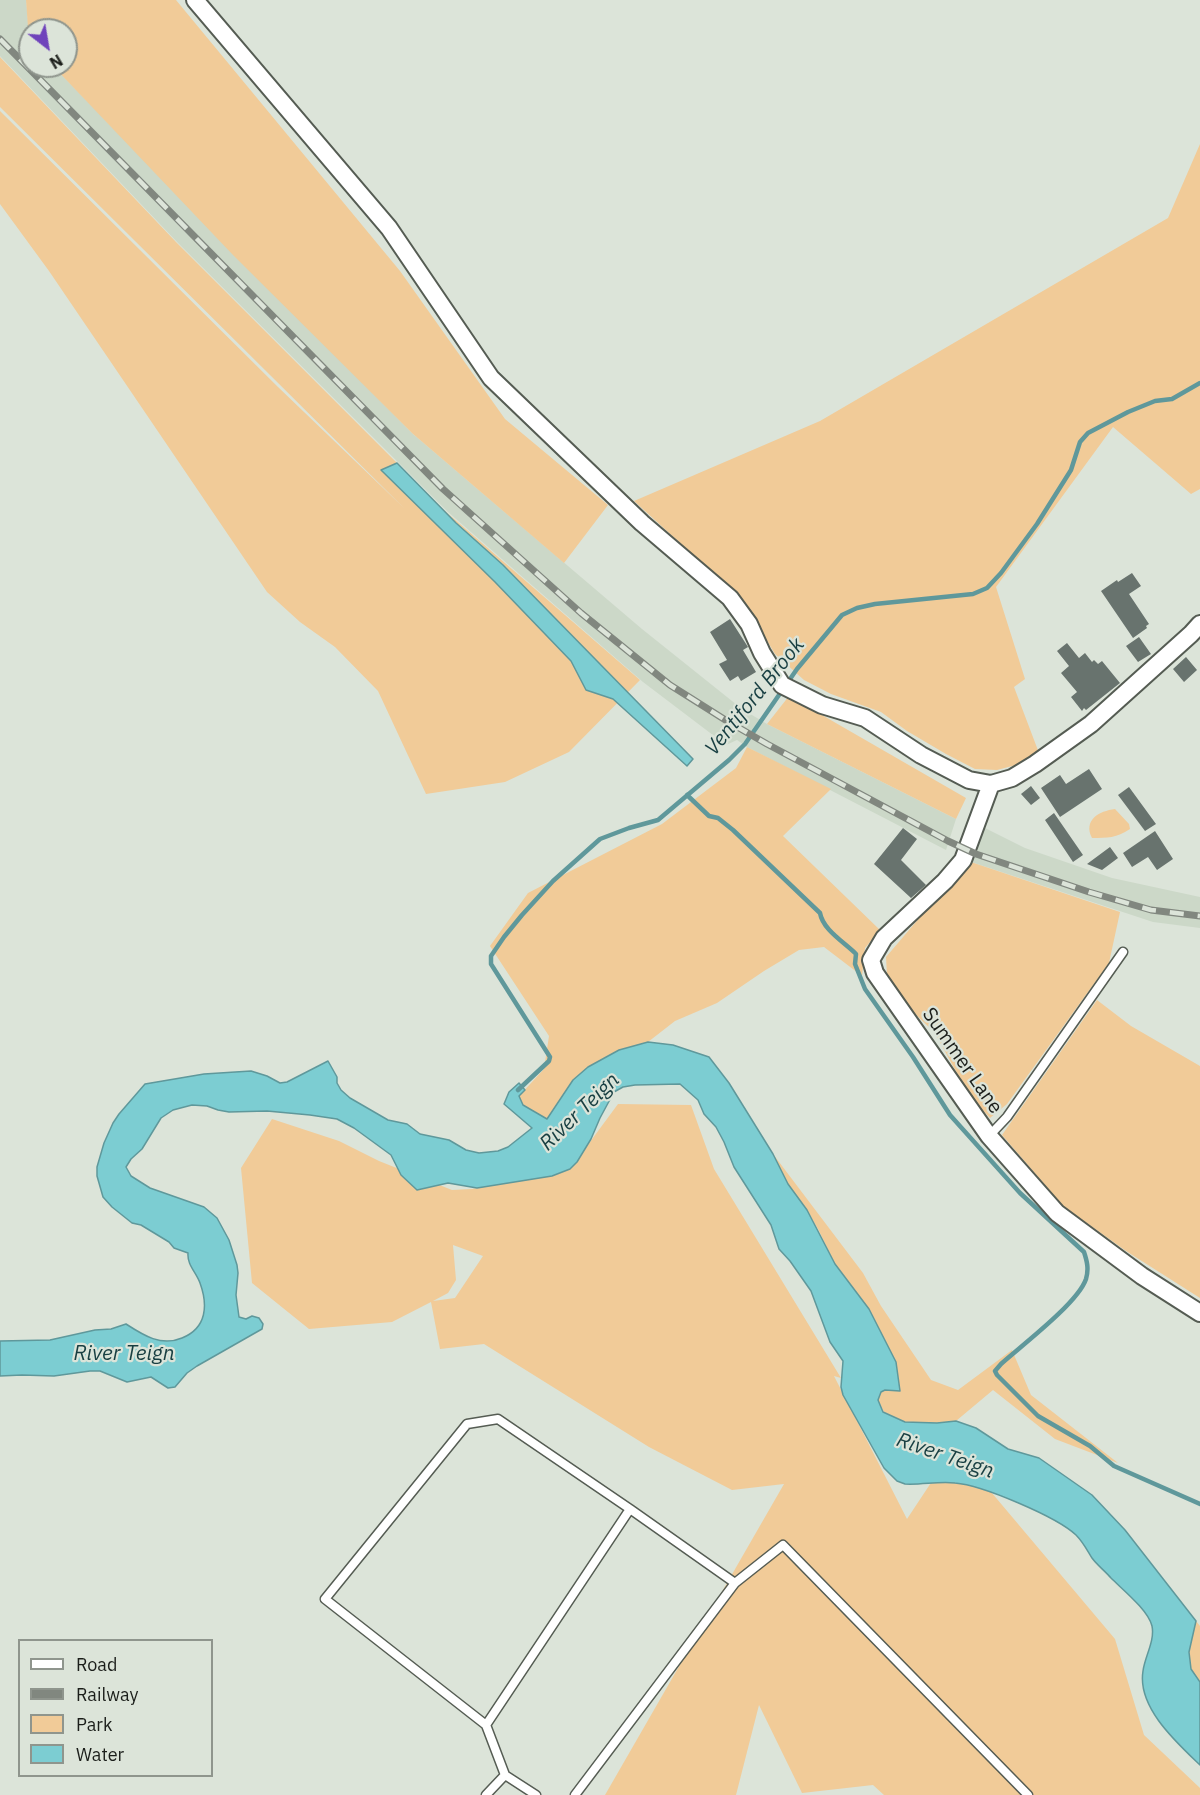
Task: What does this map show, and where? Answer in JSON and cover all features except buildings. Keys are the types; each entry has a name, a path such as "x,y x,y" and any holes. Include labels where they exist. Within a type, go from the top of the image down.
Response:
{"street":[{"path":"195,0 389,228 491,378 642,523 730,598 749,624 762,653 789,689 822,705 865,718 921,755 969,780 991,784 1012,778 1091,724 1200,624"},
{"name":"Summer Lane","path":"991,784 963,860 945,881 884,938 871,960 875,973 989,1136 1057,1213 1142,1276 1200,1313"}],"lane":[{"path":"989,1136 1007,1117 1123,952"},
{"path":"536,1795 505,1775 486,1725 325,1599 467,1424 498,1419 735,1582"},
{"path":"486,1725 630,1509"},
{"path":"575,1795 735,1582 783,1545 1028,1795"},
{"path":"486,1795 505,1775"}],"shaded area":[{"path":"0,0 26,0 28,18 18,18 18,75 0,56"},
{"path":"21,78 65,78 413,434 642,629 742,709 767,724 956,819 946,850 737,740 726,745 643,682 448,512 178,243"},
{"path":"983,827 1025,848 1112,878 1200,897 1200,928 1153,922 968,861"}],"green space":[{"path":"26,0 176,0 400,271 505,419 608,505 564,563 413,434 233,255 64,78 78,78 78,18 27,18"},
{"path":"0,57 176,242 445,511 640,680 569,752 505,782 426,794 378,691 335,647 300,622 267,592 49,271 0,204 0,111 278,387 405,509 0,107"},
{"path":"1200,144 1200,489 1191,494 1113,427 996,587 1025,679 1014,687 1039,753 1016,765 997,770 975,769 907,731 881,712 831,694 804,680 775,654 737,595 634,501 820,421 1168,218"},
{"path":"789,696 966,798 956,819 767,724"},
{"path":"747,747 831,789 783,836 880,930 865,948 862,976 824,947 799,950 717,1003 675,1021 648,1042 619,1050 573,1080 547,1119 523,1105 519,1096 544,1069 549,1036 490,946 528,893 662,824 736,768"},
{"path":"1115,809 1129,824 1130,829 1112,837 1092,838 1091,821 1098,814"},
{"path":"968,861 1120,912 1109,963 1007,1104 990,1118 977,1104 959,1077 935,1033 910,1009 887,975 886,957"},
{"path":"1097,1000 1131,1026 1200,1066 1200,1298 1126,1251 1063,1206 1002,1135"},
{"path":"618,1104 691,1105 714,1169 841,1378 834,1376 907,1519 954,1448 1115,1639 1144,1735 1200,1788 1200,1795 884,1795 873,1785 802,1793 759,1705 736,1795 605,1795 784,1484 732,1490 649,1447 484,1344 440,1349 431,1302 392,1322 309,1329 252,1283 241,1168 272,1119 339,1141 379,1161 452,1190 472,1189 570,1169","holes":["453,1245 483,1256 455,1298 433,1301 448,1293 456,1280"]},
{"path":"773,1154 863,1273 881,1306 931,1380 958,1390 1012,1350 1031,1395 1118,1463 1055,1439 993,1390 956,1421 905,1422 884,1412 878,1400 881,1392 900,1391 896,1362 869,1309 835,1264 818,1229 788,1184"},
{"path":"1196,1621 1200,1626 1200,1682 1191,1669 1189,1652"}],"water":[{"path":"397,463 456,523 503,565 693,759 687,766 613,699 586,690 571,661 495,582 381,470"},
{"name":"River Teign","path":"648,1042 673,1045 709,1057 729,1083 773,1154 788,1184 807,1210 835,1264 869,1309 896,1362 900,1391 881,1392 878,1400 883,1412 905,1422 956,1421 976,1428 1008,1449 1039,1458 1092,1495 1125,1530 1196,1621 1189,1652 1191,1669 1200,1682 1200,1765 1160,1723 1146,1698 1143,1671 1153,1632 1150,1620 1134,1600 1094,1561 1076,1535 1036,1511 983,1489 949,1483 905,1484 897,1481 884,1468 843,1395 841,1387 843,1361 830,1342 811,1291 779,1249 771,1225 734,1167 716,1127 704,1114 698,1100 680,1084 635,1085 623,1087 614,1092 591,1139 570,1169 552,1176 477,1188 448,1183 417,1190 401,1175 391,1155 354,1128 337,1119 267,1111 229,1112 207,1106 192,1105 173,1110 161,1118 142,1149 126,1167 131,1176 150,1188 204,1207 217,1218 229,1240 237,1265 236,1295 239,1317 259,1318 263,1324 262,1329 197,1366 187,1373 175,1387 168,1388 151,1377 127,1382 100,1371 54,1376 0,1376 0,1341 50,1340 95,1330 111,1329 126,1324 146,1336 167,1341 190,1334 201,1322 204,1307 203,1291 189,1261 188,1253 174,1248 169,1242 141,1225 132,1223 112,1207 103,1197 97,1176 97,1167 104,1143 113,1123 145,1084 204,1074 251,1071 280,1083 287,1082 328,1061 341,1090 350,1098 388,1120 407,1124 420,1134 449,1140 466,1150 479,1153 498,1151 508,1147 532,1128 504,1104 509,1092 519,1083 525,1090 519,1096 523,1105 547,1119 573,1080 588,1067 619,1050"}],"waterway":[{"name":"Ventiford Brook","path":"518,1090 549,1061 550,1057 491,964 491,956 522,915 553,881 600,839 658,820 729,760 745,744 797,669 842,615 857,608 875,604 973,594 987,588 1037,524 1071,470 1080,442 1088,433 1155,401 1172,399 1200,383"},
{"path":"687,795 709,816 718,818 733,830 820,913 825,925 856,954 855,964 865,989 950,1115 1020,1193 1084,1252 1087,1272 1081,1289 1061,1312 1001,1364 995,1371 997,1375 1038,1416 1090,1446 1114,1466 1200,1504"}],"railway":[{"path":"0,39 443,489 581,613 670,685 767,744 976,854 1151,910 1200,916"}]}
